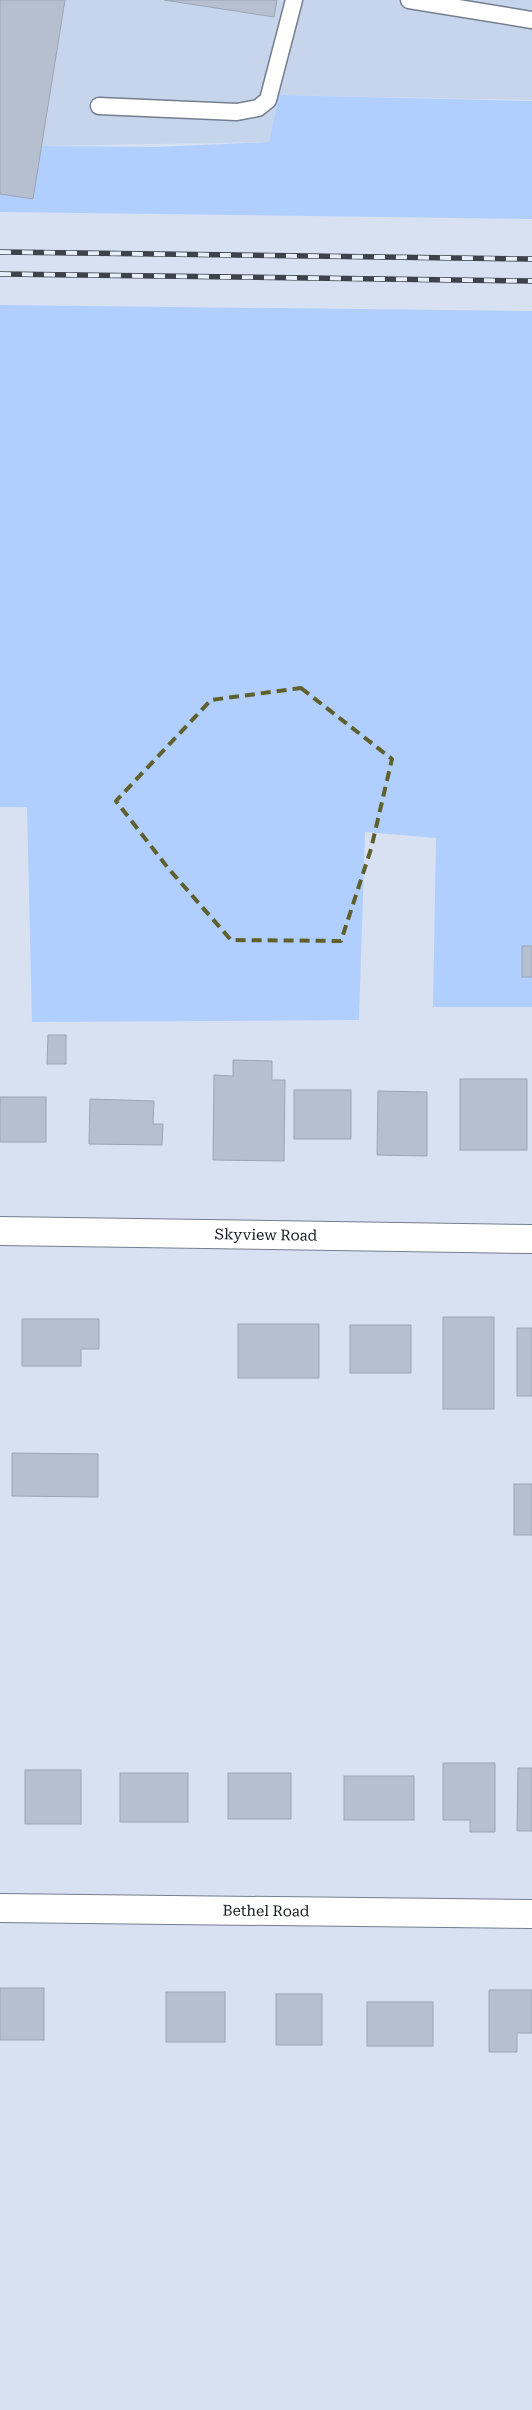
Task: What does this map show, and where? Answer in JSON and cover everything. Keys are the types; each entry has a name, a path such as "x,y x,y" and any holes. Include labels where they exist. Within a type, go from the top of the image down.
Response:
{"street":[{"name":"Skyview Road","path":"0,1231 532,1239"},
{"name":"Bethel Road","path":"0,1908 532,1914"}],"lane":[{"path":"99,106 237,112 258,108 268,100 294,0"},
{"path":"409,0 532,20"}],"highlighted area":[{"path":"301,688 392,759 371,849 341,941 231,940 168,868 116,801 211,700"}],"shaded area":[{"path":"0,0 532,0 532,100 279,95 269,142 42,146 33,199"},
{"path":"279,95 532,101 532,219 0,212 0,194 41,146 156,147 269,142"},
{"path":"0,305 532,311 532,1007 433,1007 436,838 365,832 359,1020 32,1022 27,807 0,807"}],"building":[{"path":"0,0 65,0 33,199 0,194"},
{"path":"164,0 277,0 274,17"},
{"path":"522,946 532,946 532,977 522,977"},
{"path":"48,1035 66,1035 66,1064 47,1064"},
{"path":"233,1060 272,1061 272,1080 285,1080 284,1161 213,1160 214,1075 233,1076"},
{"path":"460,1079 527,1079 527,1150 460,1150"},
{"path":"294,1090 351,1090 351,1139 294,1139"},
{"path":"378,1091 427,1092 427,1156 377,1155"},
{"path":"0,1097 46,1097 46,1142 0,1142"},
{"path":"90,1099 154,1101 153,1124 163,1124 162,1145 89,1144"},
{"path":"443,1317 494,1317 494,1409 443,1409"},
{"path":"22,1319 99,1319 99,1349 81,1349 81,1366 22,1366"},
{"path":"238,1324 319,1324 319,1378 238,1378"},
{"path":"350,1325 411,1325 411,1373 350,1373"},
{"path":"517,1328 532,1328 532,1396 517,1396"},
{"path":"12,1453 98,1454 98,1497 12,1496"},
{"path":"514,1484 532,1484 532,1535 514,1535"},
{"path":"443,1763 495,1763 495,1832 470,1832 470,1820 443,1820"},
{"path":"518,1768 532,1768 532,1831 517,1831"},
{"path":"25,1770 81,1770 81,1824 25,1824"},
{"path":"120,1773 188,1773 188,1822 120,1822"},
{"path":"228,1773 291,1773 291,1819 228,1819"},
{"path":"344,1776 414,1776 414,1820 344,1820"},
{"path":"0,1988 44,1988 44,2040 0,2040"},
{"path":"489,1990 532,1990 532,2033 517,2033 517,2052 489,2052"},
{"path":"166,1992 225,1992 225,2042 166,2042"},
{"path":"276,1994 322,1994 322,2045 276,2045"},
{"path":"367,2002 433,2002 433,2046 367,2046"}],"railway":[{"path":"0,252 532,259"},
{"path":"0,274 532,281"}]}
